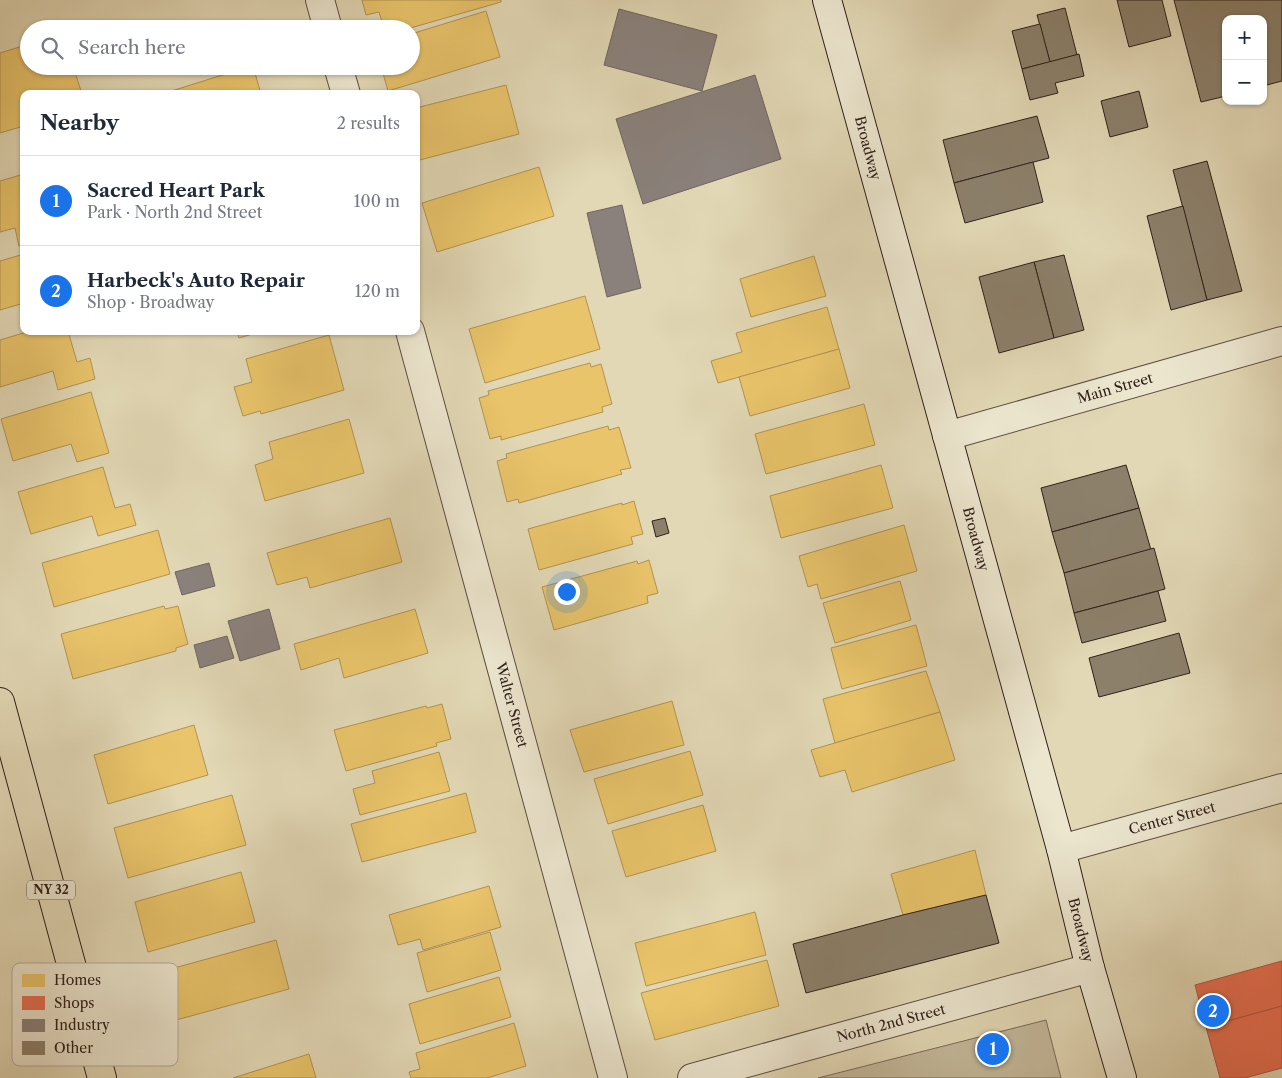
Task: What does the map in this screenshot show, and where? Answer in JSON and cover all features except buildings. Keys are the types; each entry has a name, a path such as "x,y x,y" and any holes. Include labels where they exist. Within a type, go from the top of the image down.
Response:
{"main road":[{"name":"NY 32","path":"0,702 71,963"}],"street":[{"path":"320,0 326,20"},
{"name":"Broadway","path":"827,0 1061,848 1090,968 1122,1078"},
{"path":"341,75 345,90"},
{"name":"Walter Street","path":"411,335 613,1078"},
{"name":"Main Street","path":"947,436 1282,341"},
{"name":"Center Street","path":"1061,848 1282,788"},
{"name":"North 2nd Street","path":"692,1078 1090,968"}],"shaded area":[{"path":"1046,1020 1061,1078 818,1078"}],"place":[{"name":"Harbeck's Auto Repair","path":"1213,1011"},
{"name":"Sacred Heart Park","path":"993,1049"}]}
